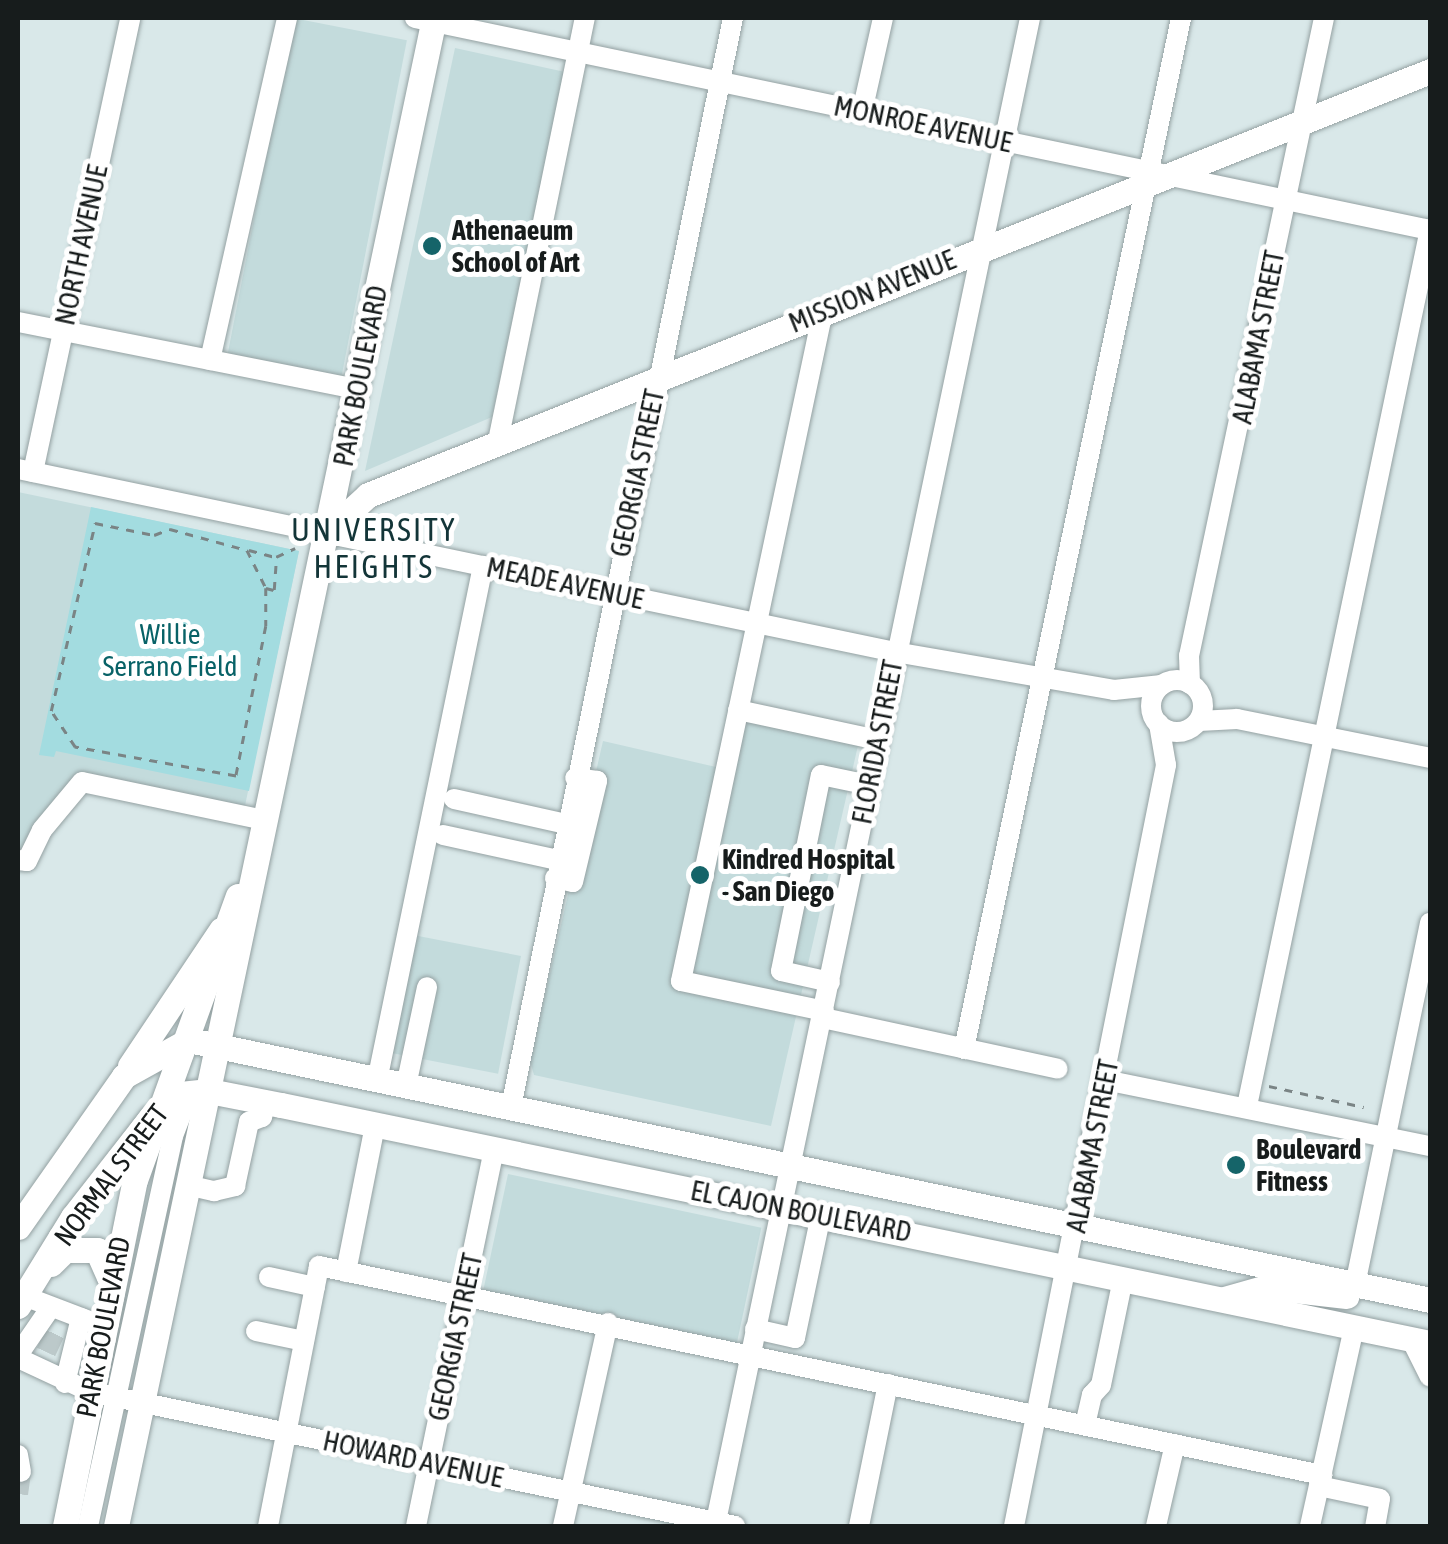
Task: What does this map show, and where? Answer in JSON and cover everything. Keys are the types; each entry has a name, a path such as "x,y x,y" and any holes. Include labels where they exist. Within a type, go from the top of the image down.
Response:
{"main road":[{"name":"PARK BOULEVARD","path":"116,1526 220,1046 257,850 328,533 427,19"},
{"name":"MISSION AVENUE","path":"328,533 368,495 1154,177 1430,71"},
{"name":"PARK BOULEVARD","path":"65,1526 103,1394 75,1316 113,1288 135,1180 171,1094 257,850"},
{"path":"124,1076 164,1007 232,918"},
{"name":"EL CAJON BOULEVARD","path":"189,1040 1430,1300"},
{"name":"NORMAL STREET","path":"18,1227 124,1076 189,1040"},
{"name":"EL CAJON BOULEVARD","path":"171,1094 209,1091 266,1102 1420,1341"},
{"name":"NORMAL STREET","path":"21,1300 83,1204 171,1094"},
{"path":"40,1274 65,1250 83,1247 106,1259 113,1288"},
{"path":"1220,1300 1268,1287 1339,1298 1355,1285"},
{"path":"1354,1327 1362,1310 1376,1303 1430,1314"}],"street":[{"name":"NORTH AVENUE","path":"25,471 63,330 130,18"},
{"path":"210,360 287,18"},
{"path":"498,441 585,18"},
{"name":"GEORGIA STREET","path":"511,1107 656,377 733,18"},
{"path":"862,112 883,18"},
{"name":"FLORIDA STREET","path":"722,1525 755,1329 793,1168 896,652 1030,18"},
{"path":"964,1049 1041,676 1154,177 1180,18"},
{"name":"ALABAMA STREET","path":"1014,1526 1077,1227 1166,765 1190,726 1180,686 1324,18"},
{"name":"MONROE AVENUE","path":"427,19 1004,140 1154,177 1430,230"},
{"path":"1247,1106 1430,230"},
{"path":"823,311 681,981 1058,1068"},
{"path":"18,322 357,390"},
{"name":"MEADE AVENUE","path":"25,471 896,652 1114,690 1180,686"},
{"path":"377,1081 484,566"},
{"path":"1156,718 1180,686 1237,719 1430,758"},
{"name":"MEADE AVENUE","path":"1114,690 1156,718 1190,726"},
{"path":"738,710 878,740"},
{"name":"ALABAMA STREET","path":"1156,718 1166,765"},
{"path":"1190,726 1237,719"},
{"path":"830,982 781,972 821,774 869,785"},
{"path":"444,835 557,869 574,882 597,781 575,778"},
{"path":"18,860 26,861 42,830 82,782 264,820"},
{"path":"454,798 566,824"},
{"path":"1355,1285 1430,923"},
{"path":"406,1086 426,987"},
{"path":"1106,1080 1430,1146"},
{"path":"88,1526 103,1394 142,1253 182,1112 209,1091"},
{"path":"187,1185 214,1191 235,1186 249,1122 262,1117 266,1102"},
{"path":"346,1272 374,1125"},
{"name":"GEORGIA STREET","path":"416,1526 494,1148"},
{"path":"135,1180 142,1253"},
{"path":"755,1329 796,1338 821,1215"},
{"path":"268,1526 319,1266 608,1323 1175,1444 1321,1480 1380,1499 1374,1526"},
{"path":"269,1278 314,1287"},
{"path":"1086,1425 1092,1394 1101,1385 1123,1279"},
{"path":"21,1300 75,1316"},
{"path":"47,1351 75,1316"},
{"path":"18,1356 75,1316"},
{"path":"64,1383 75,1316"},
{"path":"563,1526 608,1323"},
{"path":"1310,1526 1354,1327"},
{"path":"256,1331 304,1341"},
{"path":"1420,1341 1430,1376"},
{"name":"HOWARD AVENUE","path":"18,1356 47,1351 64,1383 103,1394 722,1525"},
{"path":"860,1526 888,1384"},
{"path":"1156,1526 1175,1444"}],"path":[{"path":"247,550 266,588 266,626 236,776 75,747 51,711 90,524 154,535 170,529 276,556 296,548"},
{"path":"266,588 274,590 276,556"},
{"path":"1253,1083 1364,1107"}],"shaded area":[{"path":"293,18 407,40 340,383 226,361"},
{"path":"455,48 565,72 492,417 365,471"},
{"name":"Willie Serrano Field","path":"18,492 299,551 243,815 82,783 18,860"},
{"name":"Kindred Hospital - San Diego","path":"729,713 859,741 771,1126 534,1075 530,1061 603,741 716,767"},
{"path":"413,935 521,956 498,1074 390,1053"},
{"path":"508,1174 761,1228 736,1346 483,1292"}],"green space":[{"name":"Willie Serrano Field","path":"91,507 299,551 249,791 56,751 54,757 39,755"}],"tunnel":[{"path":"46,1352 55,1333"},
{"path":"18,1494 21,1472"}],"place":[{"name":"Athenaeum School of Art","path":"432,246"},
{"name":"Kindred Hospital - San Diego","path":"700,875"},
{"name":"Boulevard Fitness","path":"1236,1165"}],"district":[{"name":"UNIVERSITY HEIGHTS","path":"374,550"}]}
